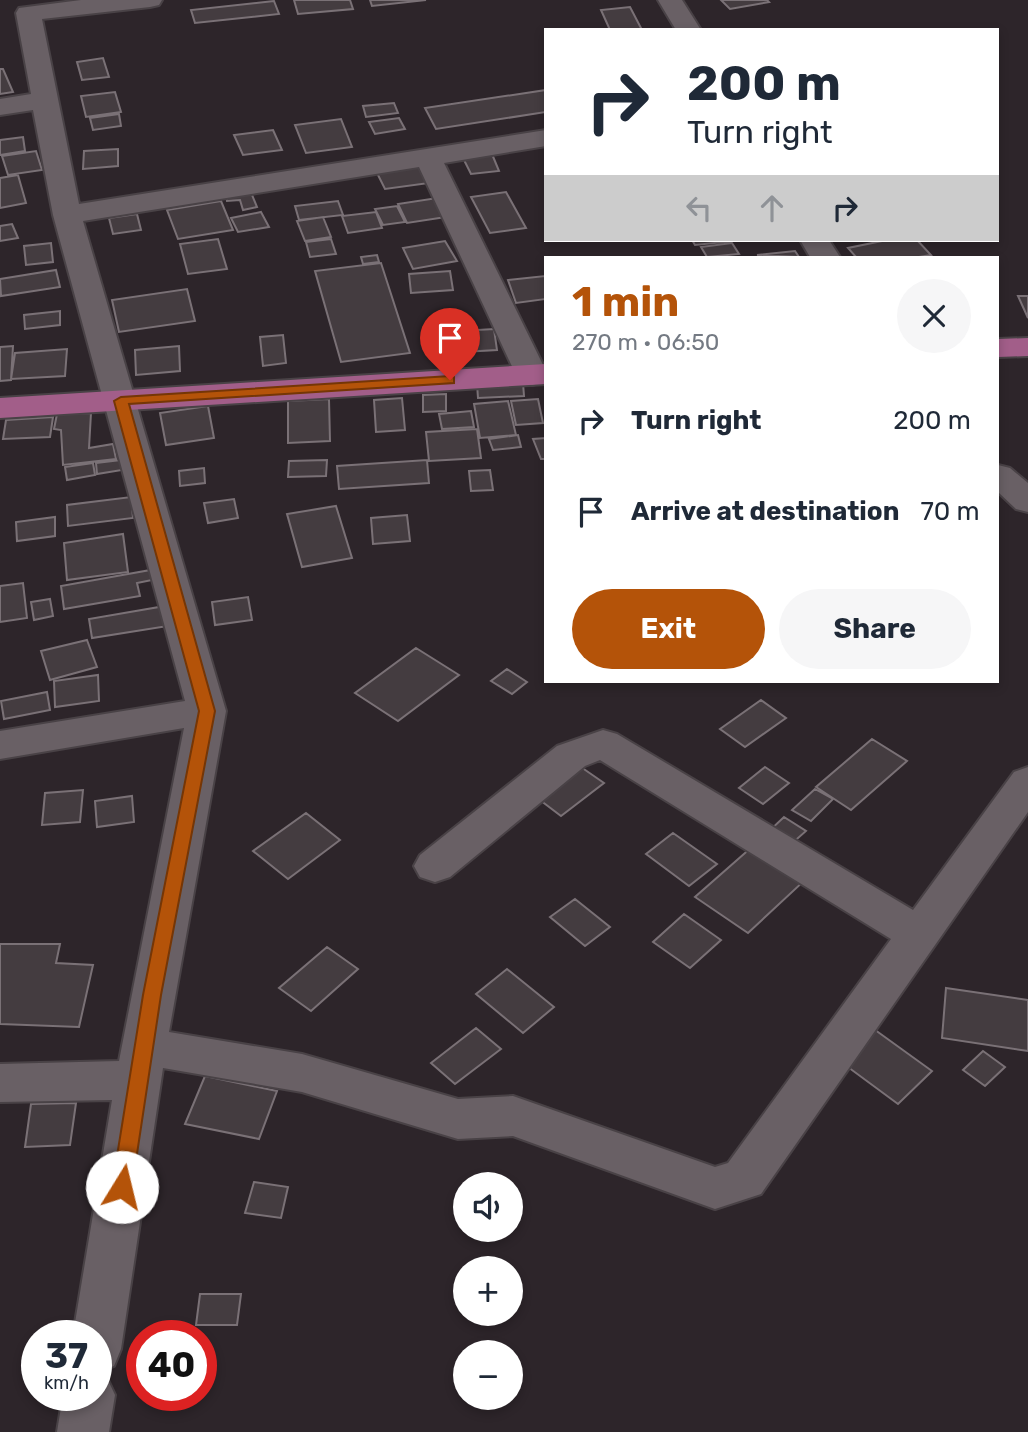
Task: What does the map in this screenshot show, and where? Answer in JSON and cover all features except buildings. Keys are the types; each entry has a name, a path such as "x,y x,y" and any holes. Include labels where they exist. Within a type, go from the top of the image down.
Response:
{"main road":[{"path":"999,348 1028,347"},
{"path":"0,408 539,375"}],"street":[{"path":"101,1320 142,1063 207,711 67,215 44,100 30,6 150,0"},
{"path":"670,0 688,28"},
{"path":"0,107 44,100"},
{"path":"67,215 544,138"},
{"path":"427,155 539,375"},
{"path":"999,476 1028,501"},
{"path":"0,745 207,711"},
{"path":"435,866 571,756 603,744 919,935"},
{"path":"0,1083 142,1063 302,1073 458,1119 513,1116 715,1188 744,1179 1028,782"},
{"path":"83,1432 86,1411"}],"route":[{"path":"122,1187 152,995 207,711 121,401 450,380"}]}
